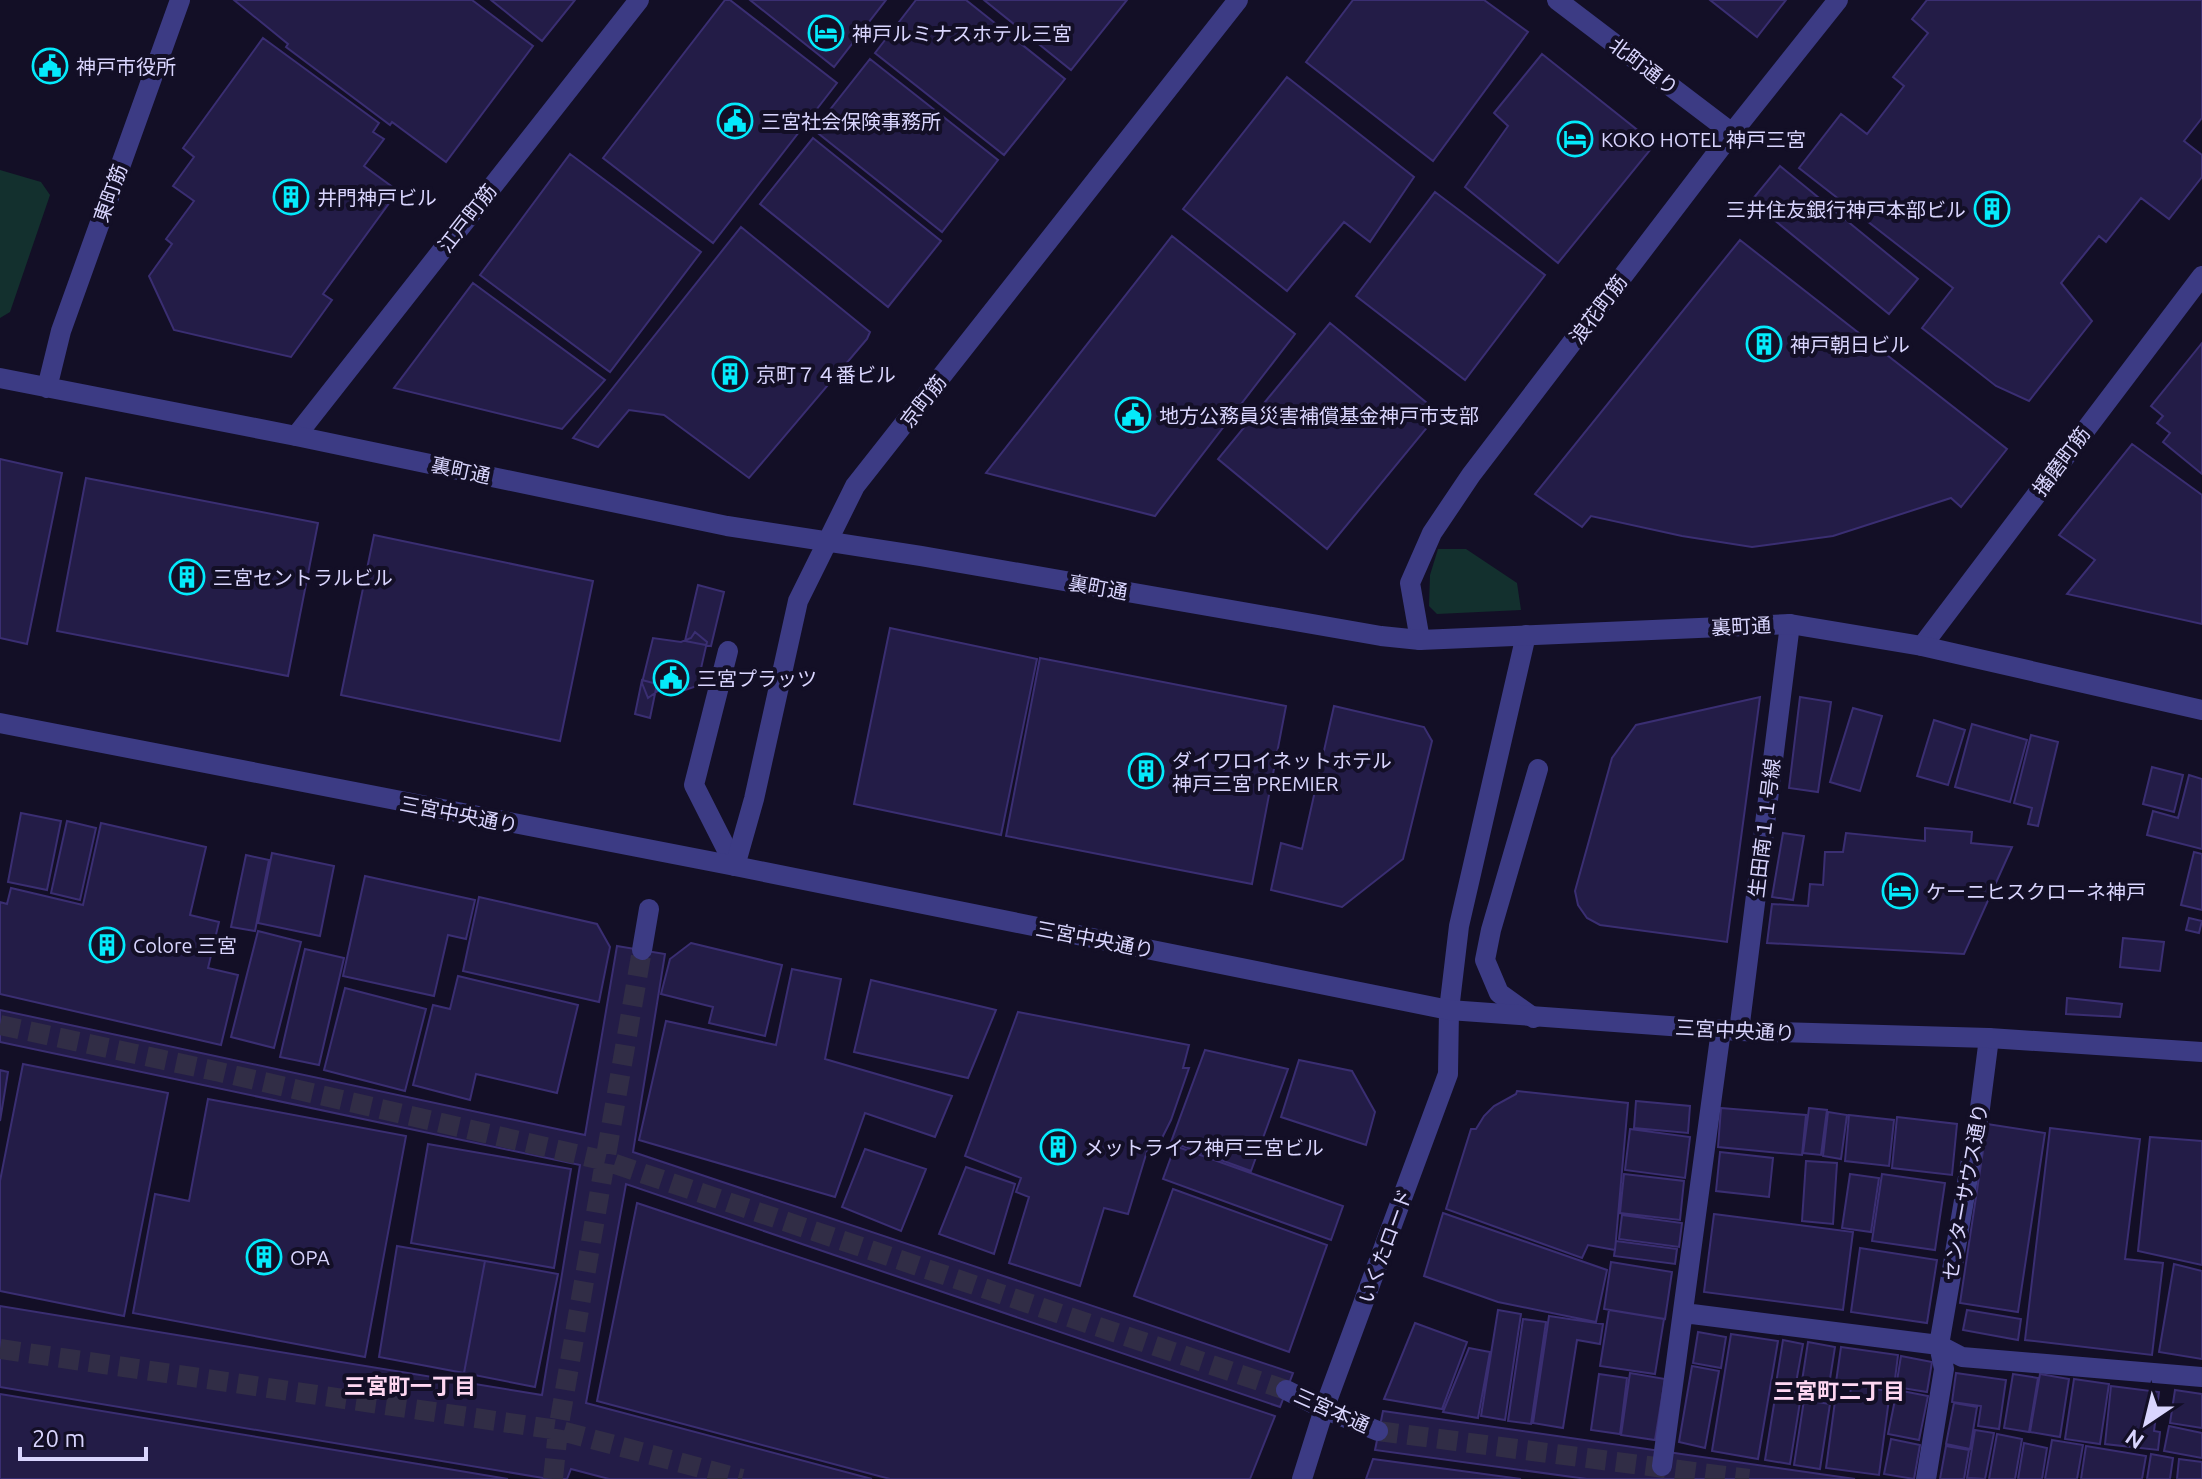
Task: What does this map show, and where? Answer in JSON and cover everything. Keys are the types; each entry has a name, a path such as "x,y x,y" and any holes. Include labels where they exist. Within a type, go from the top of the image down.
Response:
{"street":[{"name":"東町筋","path":"47,388 61,331 180,0"},
{"name":"江戸町筋","path":"296,436 639,0"},
{"name":"京町筋","path":"735,866 754,799 798,601 855,486 1238,0"},
{"name":"北町通り","path":"1557,0 1732,133"},
{"name":"浪花町筋","path":"1420,640 1410,583 1432,533 1471,475 1732,133 1838,0"},
{"name":"播磨町筋","path":"1922,646 2202,276"},
{"name":"裏町通","path":"0,378 727,526 1381,636 1420,640 1790,624 1922,646 2202,710"},
{"name":"生田南１１号線","path":"1730,1031 1790,624"},
{"name":"いくたロード","path":"1302,1479 1324,1409 1448,1074 1449,1010 1459,926 1526,635"},
{"path":"728,651 694,785 735,866"},
{"name":"三宮中央通り","path":"0,723 735,866 1449,1010 1730,1031 1989,1038 2202,1052"},
{"path":"1534,1018 1499,993 1485,960 1538,769"},
{"path":"642,950 649,909"},
{"path":"1662,1466 1730,1031"},
{"name":"センターサウス通り","path":"1926,1479 1944,1369 1939,1345 1989,1038"},
{"path":"1684,1313 1939,1345 1962,1357 2202,1377"},
{"name":"三宮本通","path":"1286,1390 1378,1431"}],"green space":[{"path":"0,170 41,182 50,195 10,312 0,318"},
{"path":"1438,549 1466,549 1517,583 1521,610 1437,614 1429,606 1430,575"}],"building":[{"path":"234,0 472,0 533,46 446,162 392,122 390,125 286,47 288,44"},
{"path":"491,0 575,0 542,41"},
{"path":"725,0 730,0 837,83 713,243 603,158"},
{"name":"神戸ルミナスホテル三宮","path":"750,0 886,0 834,67"},
{"path":"916,0 966,0 1065,79 1004,155 875,53"},
{"path":"984,0 1127,0 1071,70"},
{"path":"1353,0 1484,0 1528,32 1433,161 1306,62"},
{"path":"1710,0 1786,0 1757,37"},
{"name":"三井住友銀行神戸本部ビル","path":"1927,0 2202,0 2202,118 2184,141 2202,155 2202,177 2169,219 2141,198 2106,242 2099,236 2061,283 2092,321 2029,401 1996,386 1922,328 1953,288 1799,168 1841,114 1867,134 1904,86 1893,77 1928,33 1912,19"},
{"name":"井門神戸ビル","path":"263,38 379,123 373,132 384,139 364,166 398,191 323,294 332,300 291,357 174,330 149,276 172,244 166,239 194,201 173,186 194,157 183,148"},
{"name":"KOKO HOTEL 神戸三宮","path":"1542,54 1655,144 1558,263 1465,187 1508,126 1494,113"},
{"path":"870,59 998,160 942,232 814,130"},
{"path":"1287,77 1414,177 1370,242 1344,222 1287,291 1183,209"},
{"path":"813,138 941,241 888,307 760,204"},
{"path":"570,154 701,252 610,372 480,275"},
{"path":"1780,166 1918,279 1889,314 1751,201"},
{"path":"1435,192 1545,275 1465,380 1356,296"},
{"name":"京町７４番ビル","path":"741,227 870,332 867,339 749,478 664,415 629,410 598,447 573,438"},
{"path":"1172,236 1295,334 1155,516 986,473"},
{"name":"神戸朝日ビル","path":"1740,240 2007,449 1961,507 1951,498 1833,536 1752,547 1682,536 1591,516 1582,527 1535,494"},
{"path":"473,283 605,380 562,429 394,388"},
{"path":"1330,323 1439,413 1327,549 1218,459"},
{"path":"2202,343 2202,474 2163,442 2170,433 2157,423 2163,416 2151,406"},
{"path":"2132,444 2202,495 2202,624 2067,594 2095,560 2059,535"},
{"path":"0,459 62,473 27,644 0,638"},
{"name":"三宮セントラルビル","path":"86,478 318,523 288,676 57,631"},
{"path":"374,535 593,581 560,741 341,695"},
{"path":"698,585 724,592 711,646 685,641"},
{"path":"890,628 1037,659 1001,835 854,804"},
{"path":"695,632 707,642 697,686 685,690 662,688 648,698 642,683 653,638 681,642 691,638"},
{"name":"ダイワロイネットホテル 神戸三宮 PREMIER","path":"1040,658 1286,706 1252,884 1006,836"},
{"path":"642,680 657,684 650,718 635,714"},
{"path":"1760,697 1727,942 1600,925 1587,918 1578,905 1575,891 1612,758 1636,725"},
{"path":"1800,697 1831,702 1818,792 1789,788"},
{"path":"1334,706 1424,727 1432,741 1403,859 1342,907 1271,890 1281,843 1302,849"},
{"path":"1853,708 1882,716 1860,791 1830,782"},
{"path":"1934,720 1965,730 1948,785 1917,776"},
{"path":"1972,724 2027,740 2010,802 1955,787"},
{"path":"2031,735 2058,742 2038,826 2028,824 2032,808 2014,803"},
{"path":"2152,767 2183,775 2174,812 2143,804"},
{"path":"2189,775 2202,779 2202,849 2147,835 2153,811 2178,818"},
{"path":"21,813 61,821 47,890 8,882"},
{"path":"67,821 96,828 80,900 51,893"},
{"name":"Colore 三宮","path":"101,823 206,847 190,915 219,922 208,968 238,975 221,1045 0,994 0,902 7,904 11,888 83,905"},
{"path":"1925,828 1972,832 1971,843 2012,847 1964,954 1767,943 1772,904 1808,906 1810,884 1823,885 1825,852 1843,852 1846,833 1925,841"},
{"path":"1783,833 1804,836 1793,900 1772,897"},
{"path":"2194,852 2202,854 2202,910 2181,905"},
{"path":"272,853 334,866 320,936 258,923"},
{"path":"246,855 269,860 255,931 231,927"},
{"path":"365,876 475,900 466,939 448,935 434,996 343,976"},
{"path":"479,897 597,924 610,947 599,1002 463,971"},
{"path":"2189,918 2202,921 2199,933 2186,930"},
{"path":"258,931 301,942 274,1048 231,1037"},
{"path":"2123,938 2164,942 2160,971 2120,967"},
{"path":"691,943 782,965 765,1036 709,1023 713,1007 661,994 670,959"},
{"path":"617,946 665,954 633,1152 1293,1373 1280,1407 626,1184 586,1403 872,1479 609,1479 571,1469 567,1479 549,1479 0,1387 0,1306 542,1395 580,1165 0,1042 0,1010 585,1135"},
{"path":"305,949 344,958 319,1065 280,1057"},
{"path":"792,969 841,979 825,1059 952,1096 935,1137 865,1113 835,1197 639,1140 666,1021 776,1045"},
{"path":"458,976 578,1005 557,1093 476,1074 470,1100 413,1085 433,1005 450,1009"},
{"path":"871,980 996,1010 968,1078 854,1052"},
{"path":"345,988 426,1009 405,1091 324,1070"},
{"path":"2067,998 2122,1004 2120,1017 2066,1014"},
{"name":"メットライフ神戸三宮ビル","path":"1018,1012 1189,1045 1183,1068 1189,1068 1171,1120 1162,1138 1151,1138 1128,1214 1104,1208 1080,1286 1009,1263 1029,1197 1016,1192 1021,1178 965,1156"},
{"path":"1205,1050 1288,1069 1251,1171 1171,1142"},
{"path":"1299,1060 1352,1071 1375,1112 1366,1145 1281,1117"},
{"path":"23,1064 168,1093 124,1316 0,1291 0,1181"},
{"path":"0,1070 8,1072 0,1121"},
{"path":"1517,1091 1628,1103 1615,1250 1588,1245 1582,1258 1446,1209 1471,1129 1476,1129 1494,1106"},
{"name":"OPA","path":"208,1099 406,1136 365,1357 133,1313 155,1194 189,1201"},
{"path":"1636,1101 1690,1106 1688,1133 1634,1128"},
{"path":"1721,1108 1806,1115 1802,1155 1718,1147"},
{"path":"1809,1108 1827,1110 1821,1155 1803,1153"},
{"path":"1828,1112 1847,1115 1841,1159 1823,1156"},
{"path":"1849,1115 1894,1120 1889,1166 1845,1161"},
{"path":"1897,1117 1957,1124 1952,1175 1892,1168"},
{"path":"1987,1124 2045,1133 2018,1312 1960,1303"},
{"path":"2050,1128 2140,1139 2125,1259 2163,1263 2152,1355 2025,1340"},
{"path":"1630,1129 1690,1137 1685,1178 1625,1170"},
{"path":"2150,1137 2202,1141 2202,1265 2138,1251"},
{"path":"428,1144 571,1169 554,1268 411,1243"},
{"path":"1175,1146 1343,1206 1331,1240 1163,1179"},
{"path":"865,1149 926,1169 901,1231 842,1207"},
{"path":"1720,1152 1773,1158 1769,1197 1716,1191"},
{"path":"1806,1161 1837,1163 1833,1224 1802,1221"},
{"path":"966,1167 1015,1184 994,1254 939,1234"},
{"path":"1624,1174 1684,1181 1680,1220 1620,1213"},
{"path":"1850,1174 1879,1178 1871,1232 1842,1228"},
{"path":"1882,1174 1945,1183 1935,1250 1872,1241"},
{"path":"1173,1189 1327,1245 1289,1352 1134,1296"},
{"path":"637,1203 1275,1416 1250,1479 890,1479 597,1401"},
{"path":"1443,1213 1607,1270 1596,1322 1498,1302 1424,1276"},
{"path":"1714,1214 1853,1232 1843,1310 1704,1292"},
{"path":"1622,1215 1682,1223 1679,1247 1619,1239"},
{"path":"1616,1241 1677,1249 1675,1264 1614,1256"},
{"path":"397,1246 485,1261 464,1373 379,1357"},
{"path":"1860,1248 1937,1260 1927,1323 1851,1312"},
{"path":"485,1261 558,1274 535,1387 464,1373"},
{"path":"1611,1262 1672,1272 1665,1319 1604,1309"},
{"path":"2174,1264 2202,1271 2202,1359 2159,1352"},
{"path":"1498,1310 1521,1314 1505,1420 1481,1416"},
{"path":"1609,1310 1664,1319 1655,1374 1600,1366"},
{"path":"1967,1310 2021,1319 2018,1340 1963,1330"},
{"path":"1549,1316 1603,1324 1600,1344 1577,1340 1563,1428 1533,1423"},
{"path":"1523,1319 1546,1322 1531,1424 1508,1421"},
{"path":"1415,1323 1467,1342 1442,1409 1384,1399"},
{"path":"1698,1332 1726,1337 1721,1368 1693,1363"},
{"path":"1731,1334 1778,1341 1758,1459 1712,1451"},
{"path":"1783,1340 1803,1344 1794,1394 1775,1390"},
{"path":"1808,1342 1835,1347 1827,1398 1800,1394"},
{"path":"1841,1347 1898,1355 1894,1387 1860,1381 1859,1386 1836,1382"},
{"path":"1469,1348 1490,1352 1478,1418 1443,1412"},
{"path":"1901,1356 1932,1362 1927,1392 1896,1387"},
{"path":"1692,1366 1719,1371 1705,1448 1679,1442"},
{"path":"1630,1373 1665,1379 1655,1440 1621,1435"},
{"path":"1956,1373 2006,1380 1999,1429 1978,1426 1981,1406 1952,1402"},
{"path":"1599,1374 1627,1378 1620,1434 1591,1430"},
{"path":"2013,1374 2038,1378 2029,1432 2004,1428"},
{"path":"2040,1374 2069,1379 2060,1437 2030,1432"},
{"path":"2074,1379 2109,1384 2100,1444 2065,1439"},
{"path":"1851,1386 1890,1391 1879,1475 1826,1468 1836,1394 1850,1396"},
{"path":"2111,1386 2159,1392 2154,1431 2160,1432 2158,1450 2105,1444"},
{"path":"1897,1390 1928,1396 1919,1440 1888,1434"},
{"path":"2175,1390 2202,1394 2202,1428 2170,1423"},
{"path":"0,1394 508,1479 0,1479"},
{"path":"1775,1398 1800,1402 1790,1464 1765,1460"},
{"path":"1804,1400 1830,1404 1820,1469 1794,1465"},
{"path":"1954,1403 1977,1407 1970,1449 1946,1444"},
{"path":"1383,1411 1855,1479 1587,1479 1375,1450"},
{"path":"2169,1426 2202,1433 2202,1458 2164,1451"},
{"path":"1975,1430 1994,1433 1985,1479 1967,1478"},
{"path":"1997,1434 2022,1439 2015,1479 1989,1479"},
{"path":"1891,1439 1920,1445 1914,1479 1884,1474"},
{"path":"2052,1440 2083,1445 2077,1479 2045,1479"},
{"path":"2024,1443 2047,1448 2042,1479 2018,1479"},
{"path":"1946,1446 1969,1450 1964,1479 1940,1479"},
{"path":"2086,1446 2146,1456 2142,1479 2081,1479"},
{"path":"2151,1454 2173,1458 2170,1479 2147,1479"},
{"path":"1373,1459 1521,1479 1366,1479"},
{"path":"2179,1459 2202,1462 2202,1479 2177,1479"}],"tunnel":[{"path":"553,1479 558,1430 642,950"},
{"path":"0,1025 606,1161 1286,1390"},
{"path":"0,1349 558,1430 742,1479"},
{"path":"1378,1431 1749,1479"}],"place":[{"name":"神戸ルミナスホテル三宮","path":"826,33"},
{"name":"神戸市役所","path":"50,66"},
{"name":"三宮社会保険事務所","path":"735,121"},
{"name":"KOKO HOTEL 神戸三宮","path":"1575,139"},
{"name":"井門神戸ビル","path":"291,197"},
{"name":"三井住友銀行神戸本部ビル","path":"1992,209"},
{"name":"神戸朝日ビル","path":"1764,344"},
{"name":"京町７４番ビル","path":"730,374"},
{"name":"地方公務員災害補償基金神戸市支部","path":"1133,415"},
{"name":"三宮セントラルビル","path":"187,577"},
{"name":"三宮プラッツ","path":"671,678"},
{"name":"ダイワロイネットホテル 神戸三宮 PREMIER","path":"1146,771"},
{"name":"ケーニヒスクローネ神戸","path":"1900,891"},
{"name":"Colore 三宮","path":"107,945"},
{"name":"メットライフ神戸三宮ビル","path":"1058,1147"},
{"name":"OPA","path":"264,1257"}],"district":[{"name":"三宮町一丁目","path":"410,1385"},
{"name":"三宮町二丁目","path":"1839,1390"}]}
